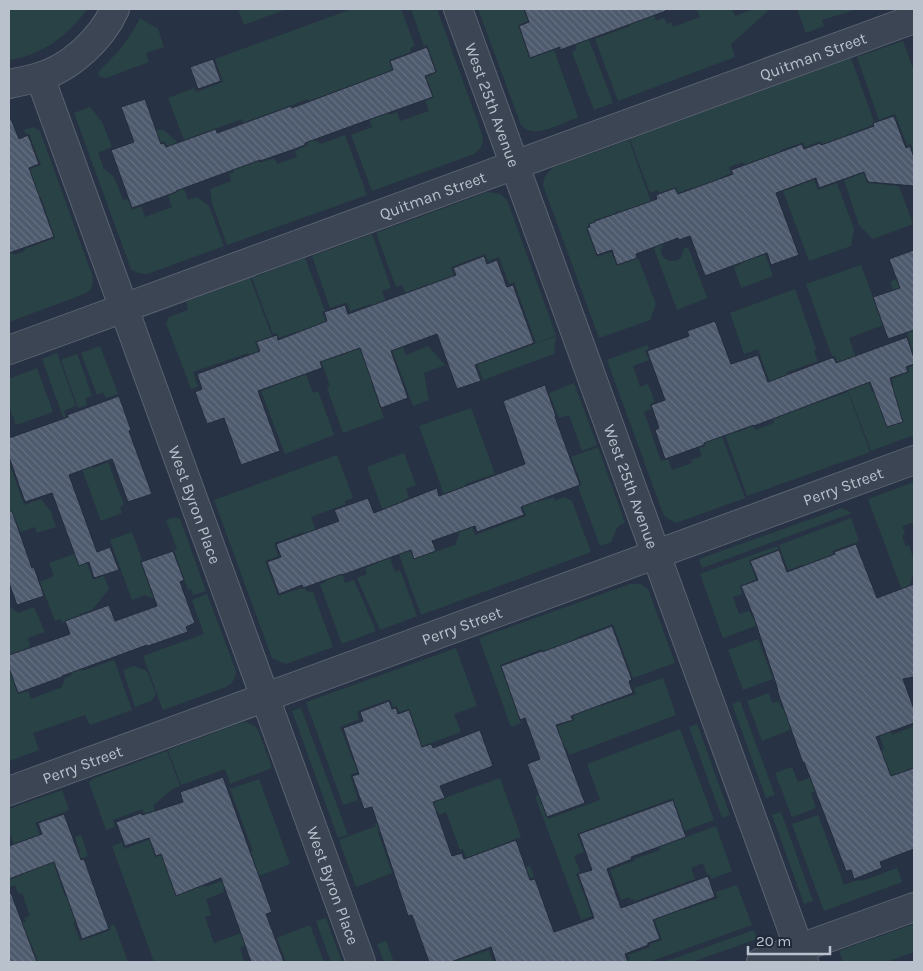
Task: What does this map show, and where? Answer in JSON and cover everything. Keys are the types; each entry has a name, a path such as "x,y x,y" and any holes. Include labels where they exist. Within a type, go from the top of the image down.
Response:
{"street":[{"path":"9,84 40,77 71,61 96,40 115,9"},
{"name":"West 25th Avenue","path":"458,9 802,955"},
{"name":"Quitman Street","path":"9,350 914,19"},
{"name":"West Byron Place","path":"40,77 361,962"},
{"name":"Perry Street","path":"9,790 914,460"},
{"path":"761,962 802,955 914,907"}],"green space":[{"path":"9,9 87,9 63,36 53,43 32,54 9,60"},
{"path":"238,9 284,9 284,10 244,25"},
{"path":"352,9 401,9 415,46 410,48 411,52 389,60 393,72 309,101 308,99 243,123 242,119 184,140 168,98 194,88 196,92 223,82 215,59"},
{"path":"411,9 437,9 483,137 483,142 480,149 474,154 372,191 351,135 372,127 358,88 377,81 389,115 397,112 400,121 429,111 425,101 434,97 426,77 437,72 427,45 424,46"},
{"path":"478,9 525,9 528,21 518,25 530,59 554,50 578,117 542,131 531,131 521,125"},
{"path":"562,9 581,9 592,39 589,40 613,103 594,110 572,52 577,49"},
{"path":"696,9 732,9 735,16 754,9 770,9 731,44 735,57 618,101 595,39 630,26 629,21 653,12 656,21 664,18 667,24 671,22 673,27 700,17"},
{"path":"797,9 853,9 822,20 824,26 806,33"},
{"path":"140,18 158,29 164,47 146,53 149,62 106,78 100,77 99,71 122,46"},
{"path":"903,41 914,71 914,154 911,144 907,145 895,114 879,120 857,57"},
{"path":"851,58 874,122 872,123 873,125 849,134 863,172 848,178 834,142 823,146 821,141 805,147 803,142 781,150 793,186 746,168 743,162 729,167 731,173 720,178 732,212 694,192 692,188 678,193 676,187 659,193 658,190 650,193 630,139"},
{"path":"300,104 312,139 321,144 345,135 367,195 227,245 212,203 210,189 231,181 229,174 234,172 232,168 258,158 260,163 274,158 277,164 297,157 295,151 308,145 293,107"},
{"path":"90,107 102,122 112,147 98,153 104,169 114,177 123,200 128,199 132,210 141,206 145,217 172,207 168,196 177,192 164,157 181,180 188,200 197,197 209,206 224,246 147,274 138,273 131,269 74,113"},
{"path":"33,127 40,131 92,275 93,283 91,288 84,294 9,322 9,254 13,253 14,255 55,238 41,197 54,192 9,208 9,173 18,170 20,173 41,165 29,134 26,134 24,130"},
{"path":"157,130 164,130 178,145 168,149 165,141 155,145 128,146 132,140"},
{"path":"629,140 666,241 661,253 668,260 678,260 682,256 683,249 688,247 707,298 677,310 653,246 619,211 613,214 613,216 603,217 603,220 600,218 594,220 586,228 597,257 611,252 617,266 638,258 656,304 650,320 599,338 543,185 546,175 554,167"},
{"path":"864,173 867,183 899,186 913,224 873,239 859,225 844,180"},
{"path":"814,180 818,190 837,183 854,229 851,246 809,261 783,191"},
{"path":"488,192 500,194 507,200 556,335 536,343 514,282 509,284 499,257 488,261 485,254 451,267 465,305 428,289 426,285 405,293 402,285 396,287 376,233"},
{"path":"372,234 391,288 382,291 406,355 428,346 445,365 424,373 429,400 413,406 386,334 382,336 371,304 350,311 347,302 330,308 312,256"},
{"path":"730,234 760,240 773,276 741,288 734,267 741,264"},
{"path":"305,258 325,311 322,312 339,356 366,346 397,372 371,382 384,418 343,433 327,388 330,386 311,332 300,335 298,331 279,338 277,333 273,334 252,278"},
{"path":"861,265 883,325 849,338 865,383 869,382 872,392 893,385 892,379 909,372 908,368 914,365 914,435 871,451 835,356 832,356 806,284"},
{"path":"250,278 272,336 255,342 271,385 261,389 248,353 193,372 198,387 191,389 166,323 169,317 188,310 186,302"},
{"path":"896,279 901,292 914,288 914,354 907,334 909,333 890,282"},
{"path":"795,289 816,349 814,351 818,361 787,372 800,409 848,392 870,452 747,496 699,362 730,411 738,432 753,426 755,430 774,423 772,417 781,414 758,349 744,354 730,313"},
{"path":"496,324 507,354 556,336 554,354 483,380 471,348"},
{"path":"647,345 649,349 645,351 649,360 633,366 640,387 648,384 655,402 650,404 651,409 644,412 661,461 668,459 672,470 692,463 691,460 702,456 699,448 706,446 704,441 720,431 745,498 676,523 664,516 607,360"},
{"path":"100,346 118,394 106,398 103,392 97,395 81,353"},
{"path":"57,353 76,406 64,411 78,450 86,448 93,468 108,462 124,505 120,507 122,513 101,521 42,359"},
{"path":"77,354 92,396 85,399 87,405 78,408 61,360"},
{"path":"303,366 313,393 318,391 334,435 285,454 261,391 297,377"},
{"path":"37,368 53,412 16,425 9,406 9,379"},
{"path":"574,383 597,445 582,451 569,415 559,418 549,393"},
{"path":"471,408 495,474 465,484 467,492 461,495 475,535 526,516 512,478 526,473 537,502 554,497 555,501 564,497 572,501 591,552 421,615 367,467 404,453 416,485 406,489 409,498 406,499 410,508 396,517 414,559 455,545 459,535 419,426"},
{"path":"598,447 625,523 618,526 611,542 600,546 578,487 582,485 571,457"},
{"path":"337,455 353,498 345,501 346,504 311,517 322,547 330,545 345,583 354,580 376,631 342,644 320,584 326,582 312,543 308,544 304,532 274,543 278,556 265,561 278,596 302,588 313,592 333,647 286,664 272,658 214,500"},
{"path":"9,462 24,505 41,499 51,512 56,527 37,533 35,527 20,532 15,519 9,521"},
{"path":"914,482 914,522 902,526 905,534 902,536 906,546 909,545 914,570 909,587 902,590 868,499"},
{"path":"842,508 852,513 702,568 699,559"},
{"path":"176,517 180,519 206,591 193,595 191,589 188,590 174,550 177,549 166,520"},
{"path":"851,518 859,541 832,551 842,577 816,605 802,565 788,570 779,545"},
{"path":"132,532 152,594 156,593 151,598 145,595 132,600 110,540"},
{"path":"777,546 779,549 749,560 756,580 740,586 742,594 733,597 739,614 749,611 752,617 812,595 815,604 723,638 700,574"},
{"path":"83,551 93,580 104,576 109,589 92,610 62,623 61,619 55,621 40,582 54,576 49,563"},
{"path":"388,553 395,572 400,570 417,616 380,630 357,578 367,574 365,568 380,562 379,557"},
{"path":"630,584 640,584 648,589 675,663 633,678 613,624 578,637 579,641 545,656 542,649 500,665 521,723 511,727 479,638"},
{"path":"207,594 236,671 234,679 226,687 163,710 143,656 204,634 192,600"},
{"path":"9,606 18,613 34,607 45,632 28,638 30,647 9,655"},
{"path":"70,638 82,671 114,660 132,710 90,725 85,715 33,733 39,750 9,761 9,669 18,694 28,691 31,699 62,687 65,678 72,675 60,641"},
{"path":"758,639 773,679 743,690 728,650"},
{"path":"456,648 477,706 454,714 461,732 398,755 394,745 419,735 409,709 399,712 397,706 393,707 390,699 357,711 359,719 340,727 353,761 371,754 363,770 350,775 358,800 343,805 306,702"},
{"path":"134,666 147,671 156,694 151,701 135,707 123,670"},
{"path":"586,666 601,706 636,694 634,688 663,678 676,715 569,755 566,747 551,753 543,732 574,720 569,705"},
{"path":"769,693 772,703 779,701 782,709 785,708 792,729 762,741 747,701"},
{"path":"740,701 775,795 766,798 732,704"},
{"path":"301,708 348,835 338,838 292,711"},
{"path":"886,719 892,735 914,726 914,767 906,770 912,785 892,792 878,768 811,793 816,808 792,817 775,773 792,767 798,782 884,749 875,723"},
{"path":"246,722 255,726 258,730 272,768 230,784 225,769 181,785 168,750"},
{"path":"697,724 730,815 722,818 689,727"},
{"path":"680,729 714,820 685,831 673,798 577,834 584,852 574,856 580,872 576,874 592,916 581,920 535,796 539,795 548,819 600,800 587,764"},
{"path":"167,751 180,786 171,790 153,806 155,811 146,819 142,809 113,820 115,827 106,830 89,783 92,779"},
{"path":"500,778 521,837 490,849 500,876 530,866 534,877 507,886 546,911 553,930 504,948 463,849 460,850 446,812 439,815 437,811 378,832 392,873 356,887 339,840 376,826 375,823"},
{"path":"259,779 290,864 254,878 249,853 253,851 230,789"},
{"path":"62,790 69,810 35,823 51,863 80,853 75,837 81,835 88,856 55,868 65,896 94,886 98,898 71,908 76,921 73,922 80,941 111,930 110,926 114,924 128,962 38,962 31,943 9,951 9,941 22,935 18,924 26,922 24,918 30,916 22,893 18,894 15,885 9,887 9,880 24,874 11,836 9,836 9,809"},
{"path":"781,812 813,901 804,904 772,815"},
{"path":"818,815 844,885 858,880 862,881 897,868 902,882 824,911 792,824"},
{"path":"186,826 165,840 151,845 155,857 169,852 206,887 224,880 252,879 223,889 224,892 206,899 211,915 205,917 214,943 241,933 244,941 259,941 240,948 244,962 154,962 112,846 122,842 124,849"},
{"path":"716,826 732,871 711,879 709,874 707,875 703,863 691,868 695,879 635,901 629,897 621,900 610,870 660,850 659,847"},
{"path":"737,885 752,925 649,962 621,962 630,959 628,955 650,947 650,944 662,940 654,918 718,898 716,892"},
{"path":"326,918 342,962 331,962 316,921"},
{"path":"914,924 914,952 886,962 843,962 839,951"},
{"path":"310,925 324,962 286,962 277,938"},
{"path":"754,930 757,939 692,962 664,962"},
{"path":"386,941 394,962 384,962 377,944"},
{"path":"489,950 493,962 455,962"}],"building":[{"path":"524,9 666,9 666,11 560,50 560,47 530,58 519,26 529,22"},
{"path":"427,47 436,72 425,76 433,97 132,208 111,150 134,142 121,107 145,99 161,144 164,143 166,147 216,129 217,133 291,106 292,108 393,70 390,61"},
{"path":"213,59 221,81 198,89 190,67"},
{"path":"894,116 906,148 910,146 914,158 914,186 868,182 864,172 819,188 816,178 776,193 799,255 771,265 767,253 705,276 690,236 679,240 678,238 636,254 637,258 617,265 612,250 597,255 587,228 590,227 589,224 595,221 657,199 656,195 675,188 678,194 733,174 731,170 802,144 804,149 820,143 821,145 874,126 873,123"},
{"path":"11,119 19,139 28,135 39,164 29,168 54,237 9,253 9,120"},
{"path":"914,250 914,330 888,339 873,297 900,288 889,259"},
{"path":"484,256 487,264 497,260 507,287 513,285 534,343 475,365 481,381 457,389 437,334 391,351 408,398 381,408 360,348 320,362 322,368 258,391 280,451 241,465 224,418 207,424 195,392 202,389 197,374 260,351 256,342 277,335 278,340 327,321 324,312 345,305 348,314 456,275 453,268"},
{"path":"715,321 731,364 758,355 768,382 831,358 834,358 836,363 907,337 914,358 914,364 906,367 908,372 890,378 903,422 887,427 870,382 665,459 655,430 659,428 651,405 665,400 647,351 689,336 687,331"},
{"path":"545,385 580,485 521,507 524,515 477,532 475,526 432,541 436,551 414,559 411,550 303,588 302,585 279,594 267,562 281,557 276,544 339,521 334,510 368,498 374,513 437,488 439,496 525,464 503,401"},
{"path":"119,396 131,430 129,431 152,494 128,502 112,459 69,475 97,552 110,547 119,570 94,578 89,562 79,566 52,493 25,502 9,457 9,438"},
{"path":"9,511 12,511 44,596 17,605 9,583"},
{"path":"856,544 877,598 914,584 914,677 903,679 914,709 914,723 876,737 891,776 914,768 914,849 880,862 882,868 854,879 851,870 846,871 803,763 753,615 741,586 758,580 750,561 779,550 787,572"},
{"path":"173,551 184,580 180,582 195,623 186,627 188,632 147,645 18,693 9,668 9,655 70,634 65,621 109,605 115,621 157,606 141,562"},
{"path":"612,626 632,680 629,681 633,693 571,716 573,720 556,725 585,803 547,817 527,764 540,759 525,718 520,720 501,666"},
{"path":"389,701 392,709 396,708 398,714 409,710 422,747 431,744 433,748 480,730 493,766 440,786 445,798 433,802 452,856 462,853 464,859 516,840 530,880 535,879 554,932 594,918 578,874 592,870 579,834 673,800 686,837 631,857 632,859 607,869 621,908 708,876 715,897 653,920 660,939 625,954 628,962 496,962 491,947 451,962 429,962 412,915 408,916 372,807 364,809 352,776 359,774 343,728 363,721 360,712"},
{"path":"223,777 272,912 266,914 284,962 251,962 221,878 176,896 161,854 156,856 149,838 125,846 116,822 183,802 180,792"},
{"path":"64,814 81,860 84,859 109,929 82,939 54,862 9,879 9,846 42,834 38,823"},
{"path":"9,893 11,893 37,962 9,962"}]}
